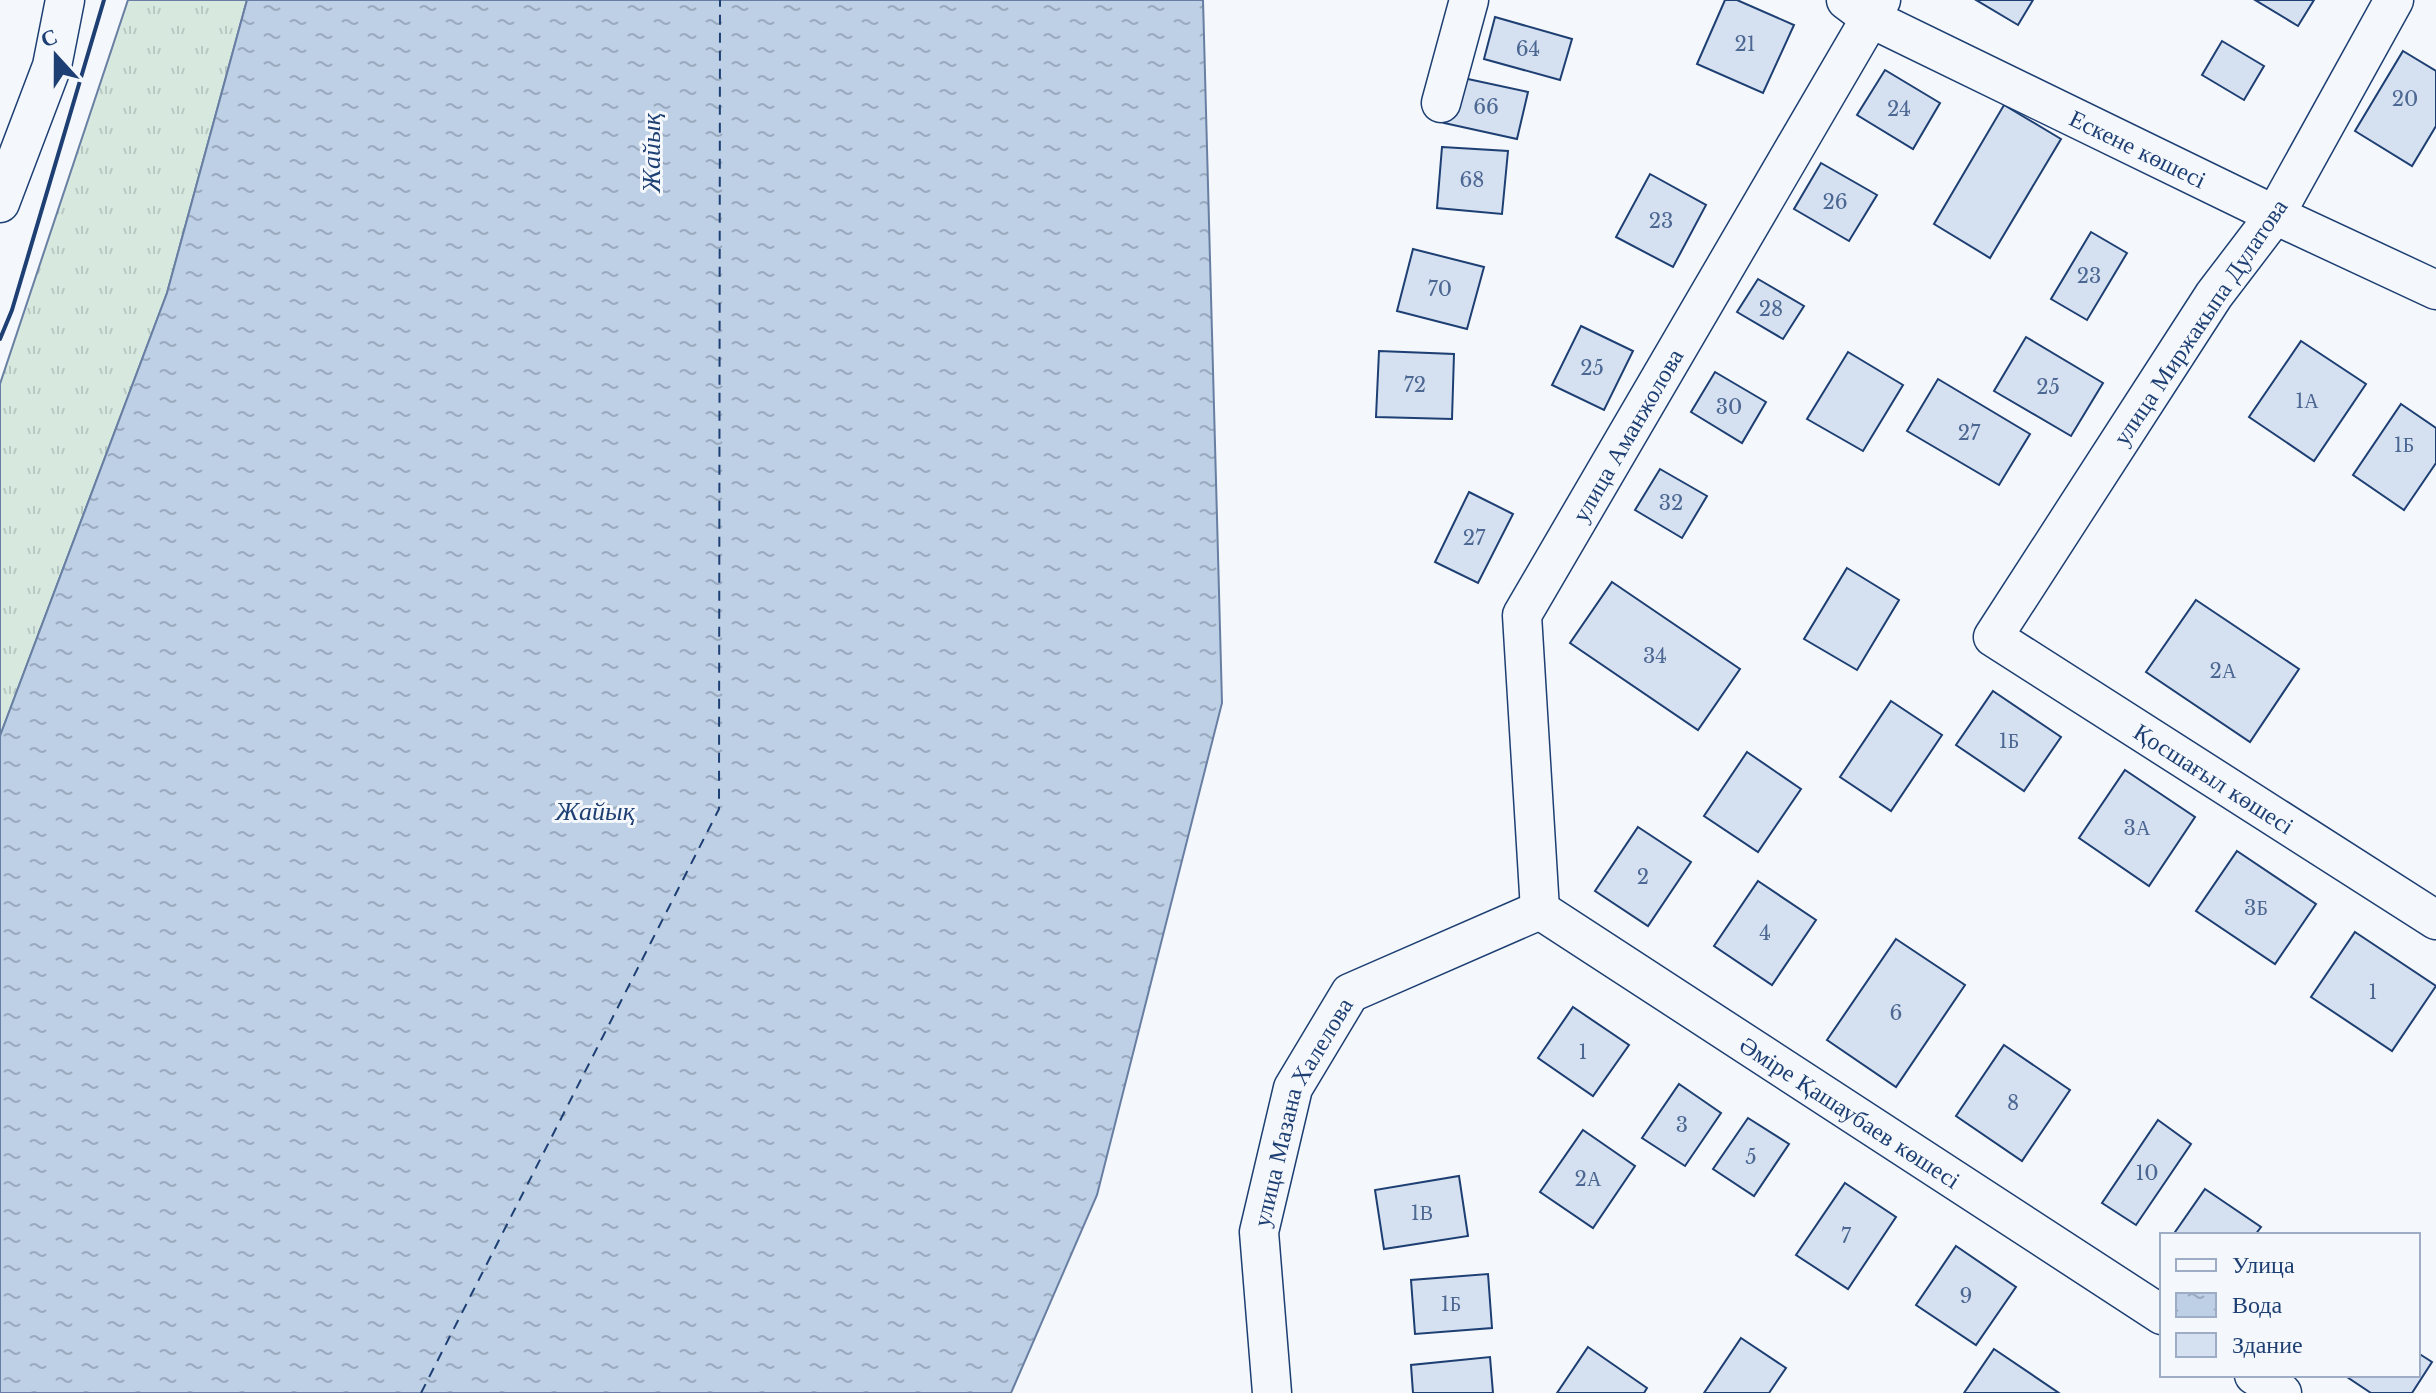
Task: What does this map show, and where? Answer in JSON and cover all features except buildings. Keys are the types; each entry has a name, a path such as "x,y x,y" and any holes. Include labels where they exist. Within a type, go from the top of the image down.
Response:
{"street":[{"path":"0,203 52,66 65,0"},
{"path":"1441,103 1469,0"},
{"name":"улица Миржакыпа Дулатова","path":"1993,637 2214,295 2275,215 2394,0"},
{"name":"Ескене көшесі","path":"1866,6 2275,215 2436,290"},
{"name":"улица Аманжолова","path":"1540,910 1522,615 1866,6"},
{"name":"Қосшағыл көшесі","path":"1993,637 2436,920"},
{"name":"Әміре Қашаубаев көшесі","path":"1540,910 2160,1314"},
{"name":"улица Мазана Халелова","path":"1272,1393 1259,1232 1293,1088 1350,993 1540,910"},
{"path":"2257,1377 2282,1393"}],"green space":[{"path":"128,0 247,0 167,293 0,736 0,384"}],"water":[{"name":"Жайық","path":"247,0 1203,0 1222,703 1097,1195 1011,1393 0,1393 0,736 167,293"}],"ferry route":[{"path":"421,1393 719,809 720,0"}],"wall":[{"path":"0,339 12,310 104,0"}]}
